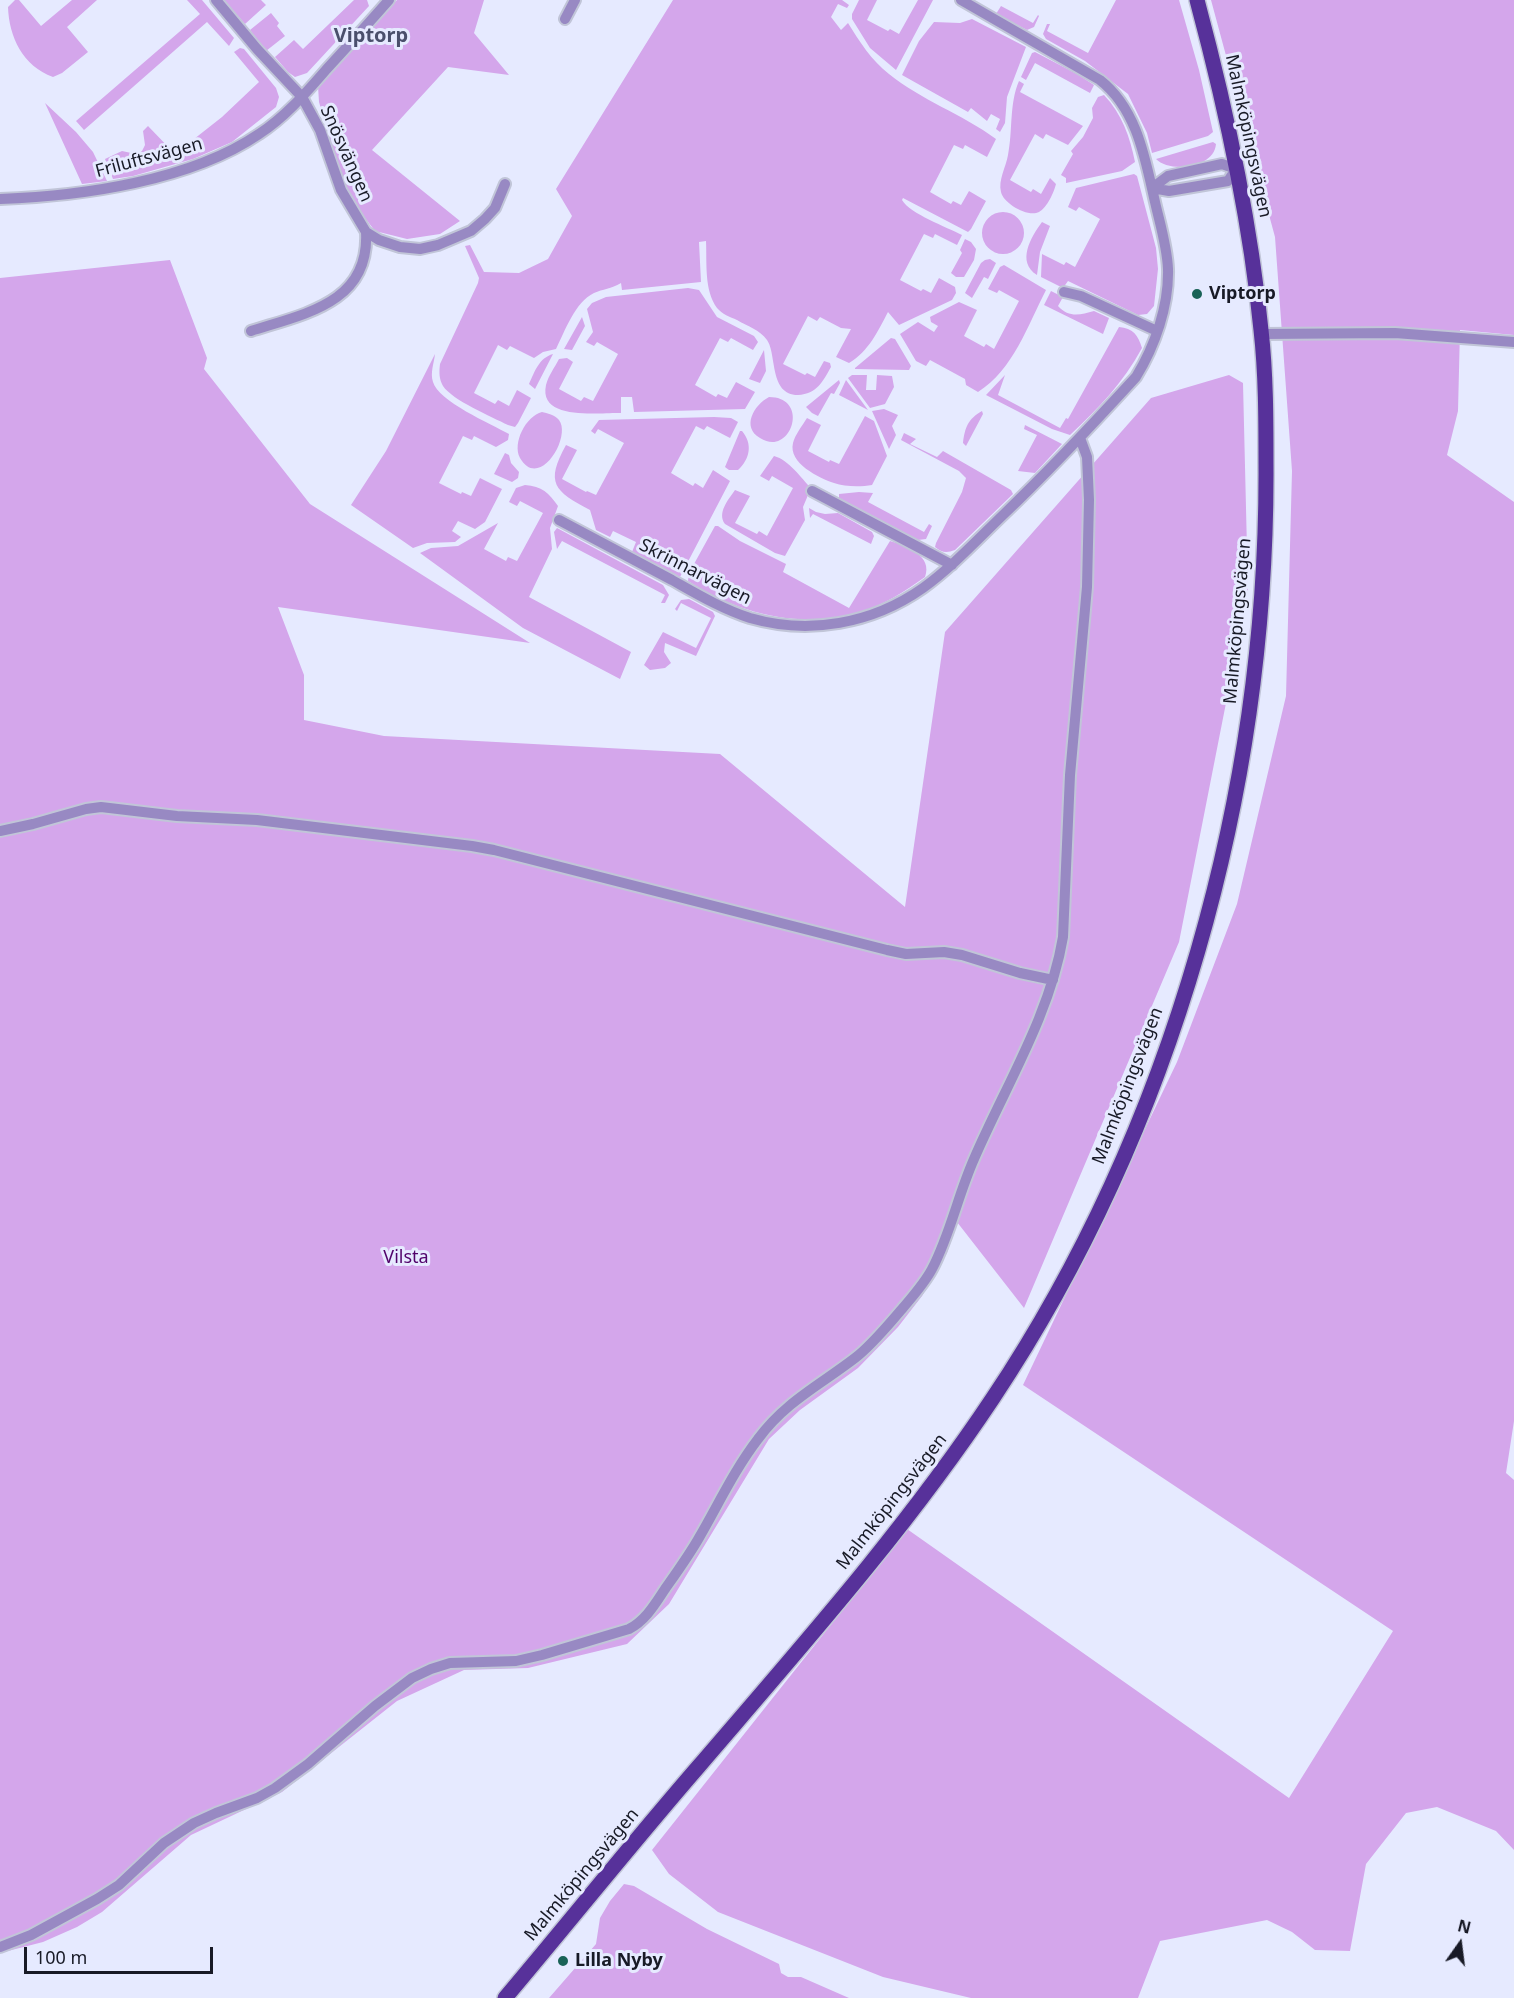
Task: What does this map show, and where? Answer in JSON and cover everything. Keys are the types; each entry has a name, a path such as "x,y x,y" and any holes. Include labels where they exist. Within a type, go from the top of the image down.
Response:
{"main road":[{"name":"Malmköpingsvägen","path":"505,1998 815,1630 955,1454 995,1395 1065,1276 1106,1196 1171,1038 1205,925 1240,774 1257,662 1265,552 1266,418 1262,334 1251,244 1222,101 1197,0"}],"street":[{"name":"Snösvängen","path":"216,0 257,49 302,97 320,130 341,190 366,232"},
{"name":"Friluftsvägen","path":"0,200 87,192 137,182 188,168 225,153 260,134 302,97 389,0"},
{"path":"565,19 575,0"},
{"name":"Skrinnarvägen","path":"559,520 727,609 766,622 791,626 814,627 840,624 894,605 952,565 1080,438 1136,377 1147,360 1157,331 1166,291 1168,269 1163,234 1140,139 1122,103 1111,89 1081,67 961,0"},
{"path":"1222,164 1236,170 1228,181 1169,191 1152,188 1168,176 1212,166 1222,164"},
{"path":"366,232 400,247 420,249 438,245 471,231 485,219 495,208 505,184"},
{"path":"251,331 318,309 335,300 356,276 367,244 366,232"},
{"path":"1064,292 1081,297 1157,331"},
{"path":"1262,334 1395,333 1514,342"},
{"path":"0,1947 31,1935 119,1885 164,1843 194,1823 275,1788 324,1752 396,1689 422,1674 450,1663 499,1662 529,1658 638,1625 681,1566 743,1460 775,1417 812,1387 858,1356 901,1310 931,1270 972,1162 1026,1045 1059,962 1063,937 1070,775 1087,587 1089,490 1087,457 1080,438"},
{"path":"812,491 952,565"},
{"path":"0,831 101,807 177,816 257,820 472,846 505,852 887,950 906,954 944,952 962,955 1020,973 1053,980"}],"green space":[{"path":"15,0 19,0 41,26 72,0 97,0 67,27 88,52 62,73 53,77 33,66 20,49 11,29 8,7"},
{"path":"187,0 202,0 234,38 229,46 207,22 84,130 76,121 200,14"},
{"path":"224,0 261,0 266,5 245,24"},
{"path":"354,0 367,0 369,6 307,73 295,77 288,72 275,57 294,40 303,49"},
{"path":"397,0 484,0 474,33 509,75 448,67 372,150 460,221 440,234 407,239 375,231 345,192 319,102 318,86"},
{"path":"673,0 842,0 849,5 847,8 838,4 831,17 841,30 848,23 866,50 883,69 914,92 996,139 987,157 965,145 963,149 954,145 930,192 951,204 953,201 961,205 969,191 986,201 968,232 903,198 902,200 921,215 962,235 957,245 935,234 933,238 924,234 900,280 921,291 923,289 931,293 939,278 955,287 956,293 952,300 899,325 888,312 867,347 849,363 836,357 851,329 841,328 820,317 817,321 808,316 783,364 805,375 807,373 815,377 824,361 830,363 831,367 815,389 798,395 789,393 778,381 767,340 753,328 724,314 717,308 708,285 706,241 699,242 701,282 622,290 621,283 594,293 587,297 576,310 556,349 543,352 534,358 510,346 507,350 498,345 474,393 495,404 498,400 509,406 517,390 531,398 515,427 508,425 455,397 443,386 440,378 440,364 479,278 465,246 470,245 484,272 519,273 548,259 572,216 556,189"},
{"path":"859,0 877,0 867,20 899,34 918,0 933,0 896,70 870,48 852,19"},
{"path":"1116,0 1179,0 1199,70 1213,132 1208,136 1152,153 1147,133 1128,94 1085,61 1046,39 1043,34 1047,24 1050,24 1047,31 1088,53"},
{"path":"1211,0 1514,0 1514,335 1460,330 1458,411 1447,455 1514,502 1514,1421 1506,1473 1514,1480 1514,1850 1496,1831 1437,1807 1406,1813 1366,1864 1350,1951 1315,1950 1292,1932 1267,1920 1160,1941 1138,1998 971,1998 883,1977 718,1912 669,1874 652,1850 907,1529 1289,1798 1393,1631 1023,1385 1177,1062 1237,904 1286,696 1292,471 1275,237"},
{"path":"1001,6 1033,23 1039,16 1034,27 1027,30 996,14"},
{"path":"271,13 285,36 266,51 250,30"},
{"path":"972,19 1026,47 1007,97 1005,123 1000,132 996,129 1000,119 991,114 987,121 971,108 968,112 902,75 919,41 934,22 960,23"},
{"path":"240,48 244,49 276,88 279,97 276,107 232,142 193,159 133,176 113,179 105,159 122,151 136,154 142,151 145,145 143,131 148,126 175,154 222,117 259,82 234,52"},
{"path":"1035,52 1094,85 1090,93 1035,63 1026,80 1021,77 1032,53"},
{"path":"1019,81 1024,84 1020,92 1083,126 1068,145 1046,134 1043,139 1035,134 1010,180 1031,192 1033,189 1041,194 1050,178 1056,184 1045,207 1034,213 1011,205 1006,201 1000,187 1007,160 1012,108"},
{"path":"1104,95 1116,110 1124,126 1135,162 1122,171 1066,183 1066,178 1061,175 1073,154 1071,151 1083,137 1093,118 1092,108 1098,97"},
{"path":"45,103 76,132 93,152 107,181 82,184"},
{"path":"1213,142 1216,144 1208,159 1190,166 1171,166 1156,159"},
{"path":"1134,174 1137,176 1156,248 1158,269 1154,306 1147,314 1138,315 1068,281 1063,288 1041,277 1042,254 1064,265 1066,262 1075,267 1100,219 1079,207 1076,211 1068,207 1076,188"},
{"path":"1003,212 1018,218 1024,233 1018,248 1003,254 988,248 982,233 988,218"},
{"path":"1042,222 1050,226 1040,252 1037,275 1031,270 1026,256 1030,242"},
{"path":"965,239 971,242 976,249 974,260 964,277 956,277 951,273 962,253 960,250"},
{"path":"990,259 996,263 988,279 984,277 972,298 965,293 981,263"},
{"name":"Vilsta","path":"170,260 207,358 204,369 310,504 530,643 278,607 304,675 304,720 384,736 720,754 905,907 945,632 1151,398 1229,375 1243,383 1248,591 1179,942 1024,1308 957,1222 947,1253 922,1296 898,1327 858,1368 800,1410 769,1439 669,1604 627,1644 528,1668 464,1670 397,1701 282,1792 191,1835 102,1912 77,1927 43,1942 0,1953 0,278"},
{"path":"1004,265 1046,290 1018,346 1001,372 978,392 966,385 965,379 930,360 926,366 916,361 900,334 918,322 934,332 938,326 931,322 930,317 959,302 977,310 964,336 984,347 986,344 994,349 1019,301 999,290 997,293 988,289 1000,267"},
{"path":"688,288 699,290 717,317 754,336 758,342 753,350 731,338 728,342 720,338 695,385 716,397 718,394 727,398 736,382 755,392 745,409 634,412 632,397 621,397 621,413 573,412 561,410 552,405 546,397 546,385 559,359 567,358 573,362 559,389 581,401 584,397 593,401 618,354 597,342 594,346 586,342 593,332 587,309 592,303 606,297"},
{"path":"1051,291 1063,297 1058,306 1066,312 1079,314 1094,311 1109,318 1103,334 1044,305"},
{"path":"582,317 585,326 572,350 564,349"},
{"path":"1119,327 1134,333 1142,348 1127,373 1109,395 1070,435 1052,429 986,395 1005,375 998,395 1060,428 1066,418 1068,419"},
{"path":"891,338 895,339 911,366 909,370 855,369 855,368"},
{"path":"764,350 766,371 760,383 749,379"},
{"path":"435,354 433,382 444,397 509,434 508,440 496,447 474,436 472,440 463,436 439,483 461,494 462,492 471,496 480,478 502,489 485,522 475,529 458,521 452,531 461,537 455,542 427,543 413,548 351,505 386,451"},
{"path":"553,354 535,389 529,384 536,370 544,359"},
{"path":"852,375 867,375 866,390 876,390 877,375 892,376 894,387 885,404 870,408 848,378"},
{"path":"839,380 840,383 834,394 831,393 818,416 806,407"},
{"path":"846,380 868,410 839,395"},
{"path":"769,397 782,400 790,406 793,415 788,434 780,440 771,442 760,438 751,428 752,416 759,405"},
{"path":"884,409 898,415 892,426 896,435 889,449 872,411"},
{"path":"982,411 983,414 966,446 963,443 968,424"},
{"path":"542,412 559,420 562,428 561,438 552,458 536,468 528,467 518,452 519,438 526,424"},
{"path":"865,416 874,421 887,456 872,485 853,486 834,483 806,469 795,457 793,443 807,418 821,425 808,451 829,462 830,460 839,464"},
{"path":"731,418 738,422 730,438 707,426 704,430 696,426 671,473 693,486 695,483 703,488 713,470 730,481 680,577 632,552 636,542 613,531 610,537 596,530 590,510 568,497 557,485 556,469 566,445 577,450 562,479 596,495 624,443 598,429 595,434 591,431 599,420"},
{"path":"1025,425 1062,444 1035,473 1018,471 1037,435 1024,429"},
{"path":"740,431 748,441 749,451 738,470 729,470 725,467"},
{"path":"904,433 916,439 910,444 937,457 943,451 1011,490 1013,494 955,550 945,552 935,547 962,492 966,478 959,471 901,440"},
{"path":"505,453 509,455 511,463 519,472 518,478 512,482 494,474"},
{"path":"774,456 790,465 811,488 803,507 805,520 785,556 775,553 725,524 722,515 724,507 735,490 750,496 735,523 757,534 759,531 767,536 793,488 772,476 769,481 760,476"},
{"path":"525,485 544,491 558,506 550,528 552,549 529,597 631,652 620,679 523,628 420,553 431,548 458,546 498,523 484,549 506,561 508,557 517,561 543,513 520,501 517,506 509,502 516,488"},
{"path":"873,493 868,502 924,532 929,524 932,526 926,539 918,540 839,498 839,494"},
{"path":"809,508 825,514 838,513 872,532 874,536 871,544 813,514 810,518"},
{"path":"715,526 786,564 783,572 849,608 890,541 911,549 922,558 925,563 925,577 886,602 861,612 816,619 771,616 728,602 688,581 689,573"},
{"path":"557,528 663,585 669,595 665,603 661,603 665,595 562,541 557,549 554,532"},
{"path":"689,599 713,612 715,616 696,656 665,643 664,652 671,663 665,668 650,670 644,665 663,632 696,648 711,618 681,603 677,611 675,609 681,600"},
{"path":"624,1884 634,1886 707,1929 779,1964 781,1973 788,1977 801,1977 849,1998 549,1998 596,1944 600,1918"}],"place":[{"name":"Viptorp","path":"1197,294"},
{"name":"Lilla Nyby","path":"563,1961"}],"district":[{"name":"Viptorp","path":"371,36"}]}
